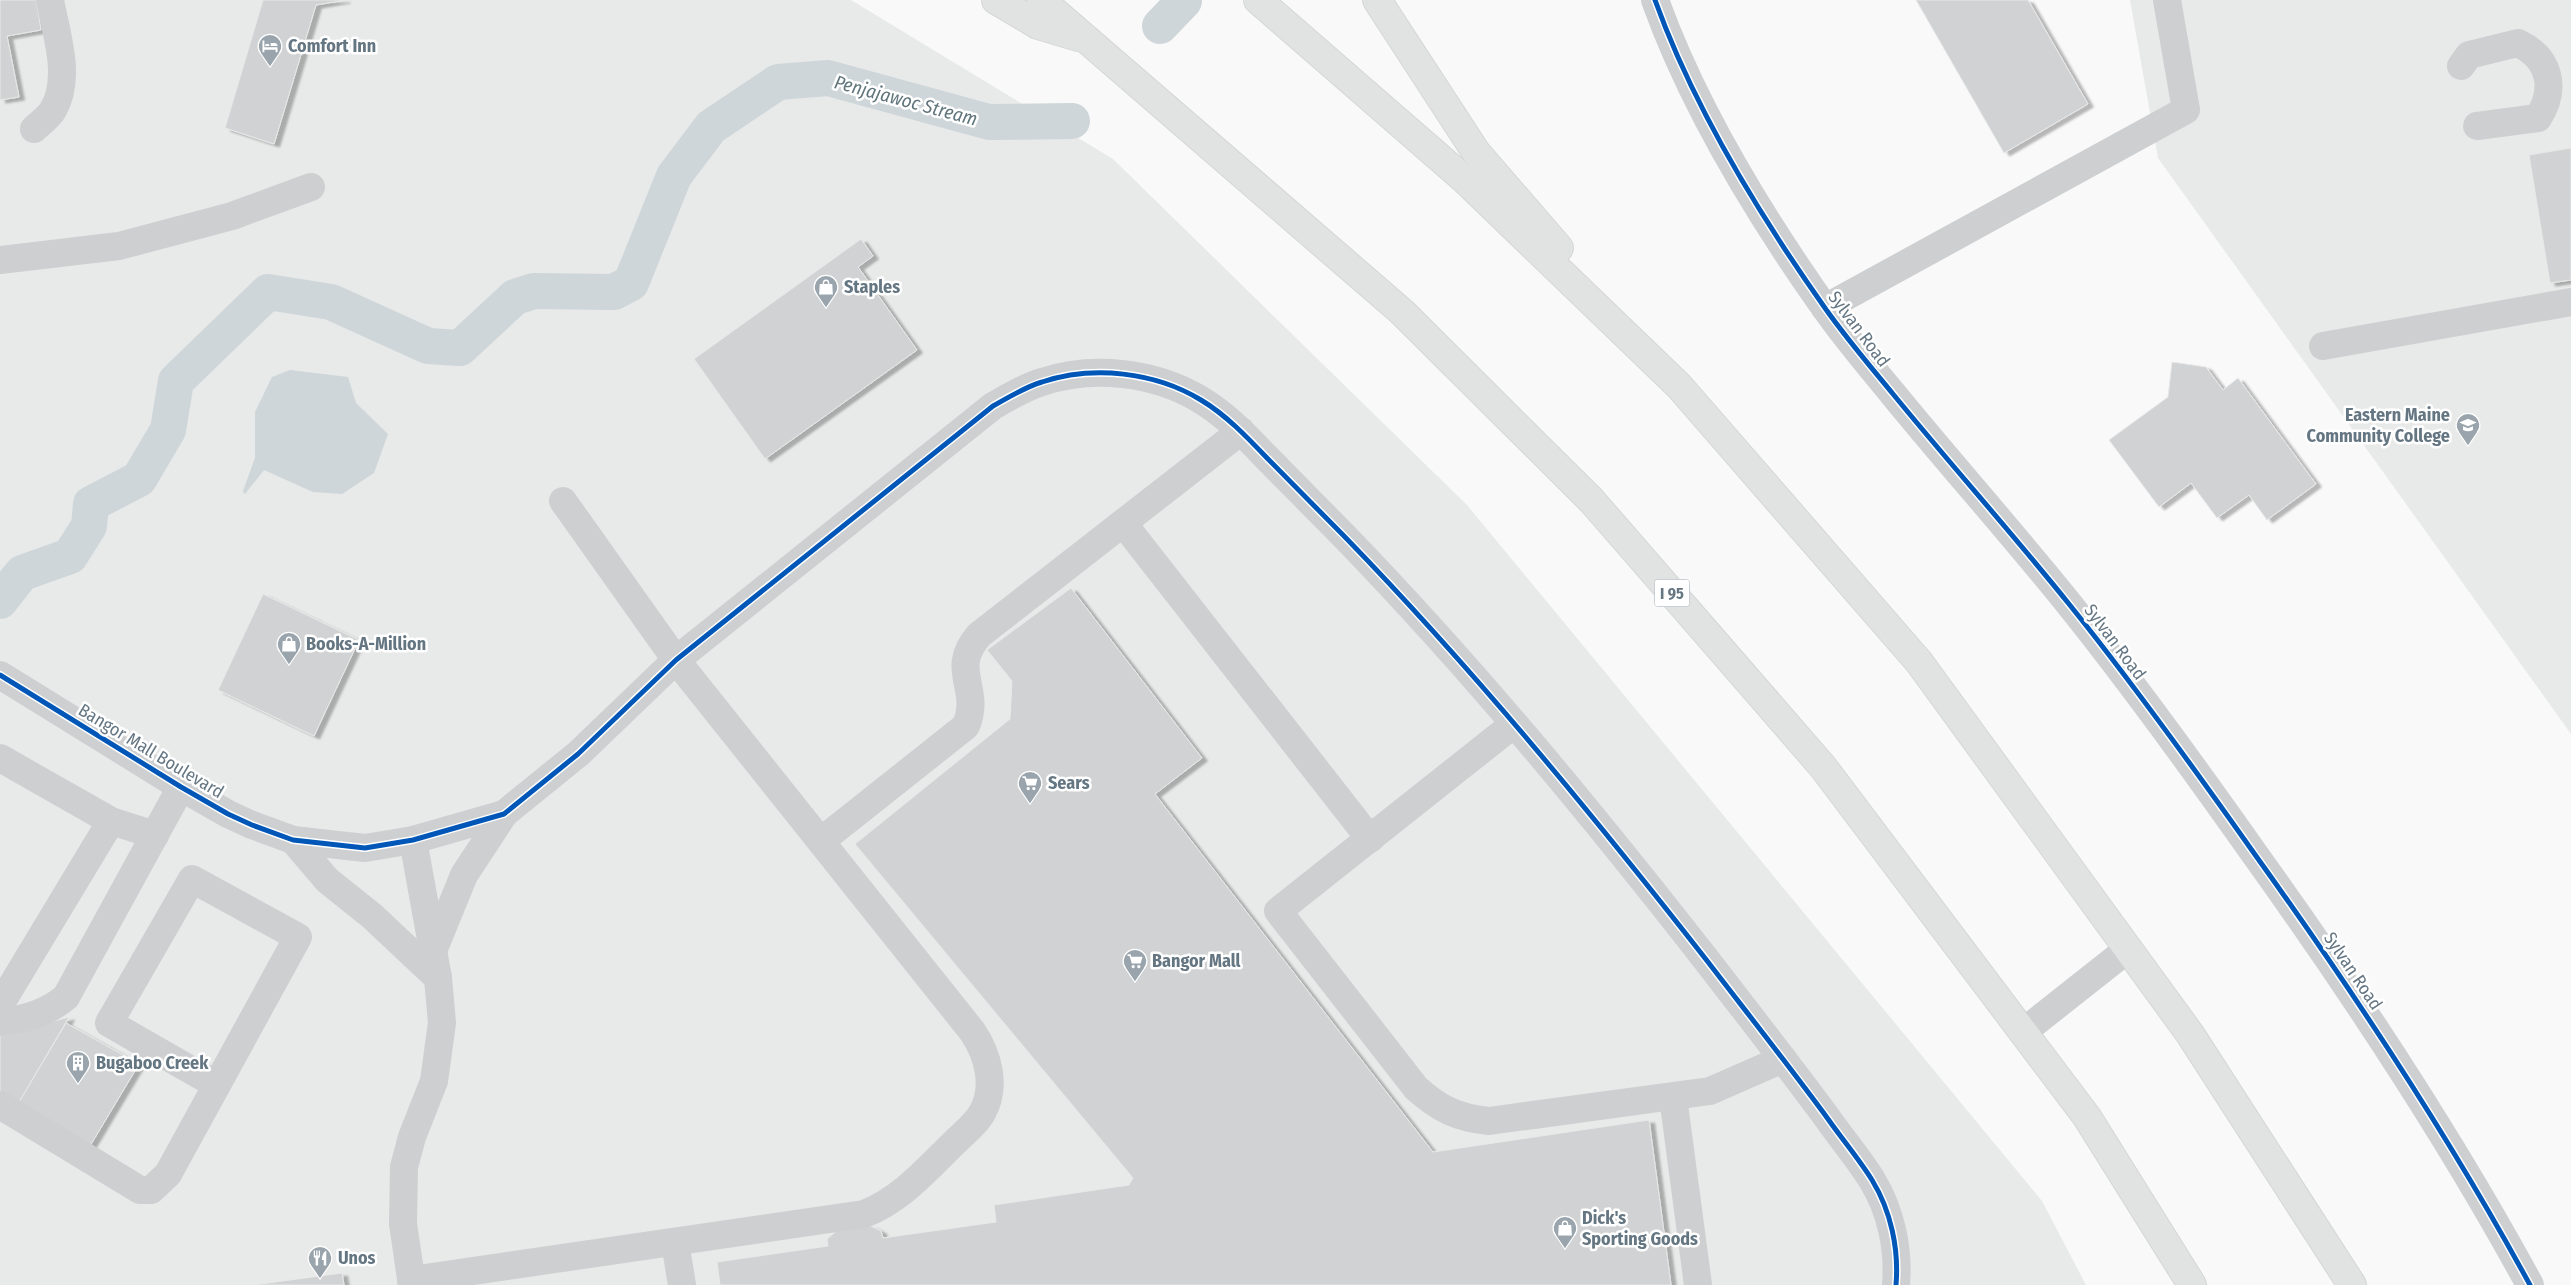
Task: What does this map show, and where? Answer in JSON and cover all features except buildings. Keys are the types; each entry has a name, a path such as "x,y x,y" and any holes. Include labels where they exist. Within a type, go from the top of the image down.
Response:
{"highway":[{"path":"996,0 1038,25 1088,40"},
{"name":"I 95","path":"1041,0 1402,312 1592,501 1823,767 2087,1117 2192,1285"},
{"path":"1258,0 1464,179 1680,386"},
{"path":"1377,0 1476,152 1919,662 2190,1034 2352,1285"}],"street":[{"path":"34,129 53,111 60,96 62,68 50,0"},
{"name":"Sylvan Road","path":"1655,0 1697,98 1756,202 1825,308 1933,444 2069,605 2187,758 2322,948 2398,1064 2484,1200 2530,1285"},
{"path":"1825,308 2186,110 2167,0"},
{"path":"2462,66 2469,55 2518,43 2530,48 2546,69 2549,95 2538,118 2477,126"},
{"path":"0,260 118,246 232,216 311,187"},
{"path":"2323,346 2571,302"},
{"path":"433,951 464,874 504,814 578,754 676,660 993,406 1042,382 1074,375 1104,373 1137,375 1173,386 1202,400 1241,431 1404,599 1514,724 1621,852 1783,1059 1871,1178 1878,1191 1894,1236 1897,1270 1896,1285"},
{"path":"821,841 966,726 971,714 972,701 964,663 967,652 979,636 1241,431"},
{"path":"413,840 438,978 442,1023 434,1081 412,1137 404,1167 403,1224 412,1282 864,1214 881,1208 908,1188 982,1114 990,1082 981,1043 676,660 563,501"},
{"path":"1123,523 1370,839"},
{"name":"Bangor Mall Boulevard","path":"0,675 228,814 293,840"},
{"path":"1514,724 1278,911 1416,1088 1442,1110 1489,1121 1710,1091 1783,1059"},
{"path":"0,758 111,821 155,835"},
{"path":"0,1022 13,1021 52,1009 66,997 181,787"},
{"path":"293,840 364,848 413,840 504,814"},
{"path":"0,1005 111,821"},
{"path":"293,840 327,880 372,916 438,978"},
{"path":"0,1105 140,1190 152,1190 168,1174 217,1085 298,937 192,879 109,1024 217,1085"},
{"path":"2023,1032 2128,949"},
{"path":"1673,1097 1698,1285"},
{"path":"675,1242 682,1285"}],"shaded area":[{"path":"0,0 851,0 1113,159 1467,505 2042,1201 2086,1285 0,1285"},
{"name":"Eastern Maine Community College","path":"2130,0 2571,0 2571,734 2158,158"},
{"path":"290,370 348,377 356,403 388,434 374,473 342,494 313,492 264,470 245,494 243,491 255,458 255,412 272,377"}],"waterway":[{"name":"Penjajawoc Stream","path":"1160,26 1184,1"},
{"name":"Penjajawoc Stream","path":"0,601 22,573 70,556 89,526 91,504 139,479 168,430 176,381 268,292 331,302 428,346 460,348 515,297 534,291 614,292 631,283 674,176 711,127 778,82 828,78 989,122 1072,121"}],"cycle path":[{"path":"1655,0 1688,80 1708,120 1776,236 1801,273 1858,352 2026,551 2094,635 2188,761 2293,908 2400,1066 2467,1175 2530,1285"},
{"path":"0,675 181,787 228,814 252,825 293,840 365,848 413,840 504,814 578,754 676,660 993,406 1017,392 1036,384 1082,374 1123,374 1164,383 1183,390 1201,400 1228,419 1344,536 1440,638 1532,744 1621,852 1783,1060 1872,1180 1889,1217 1895,1244 1896,1285"}],"place":[{"name":"Comfort Inn","path":"270,67"},
{"name":"Staples","path":"826,308"},
{"name":"Eastern Maine Community College","path":"2468,446"},
{"name":"Books-A-Million","path":"289,665"},
{"name":"Sears","path":"1030,804"},
{"name":"Bangor Mall","path":"1135,982"},
{"name":"Bugaboo Creek","path":"78,1084"},
{"name":"Dick's Sporting Goods","path":"1565,1249"},
{"name":"Unos","path":"320,1279"}]}
